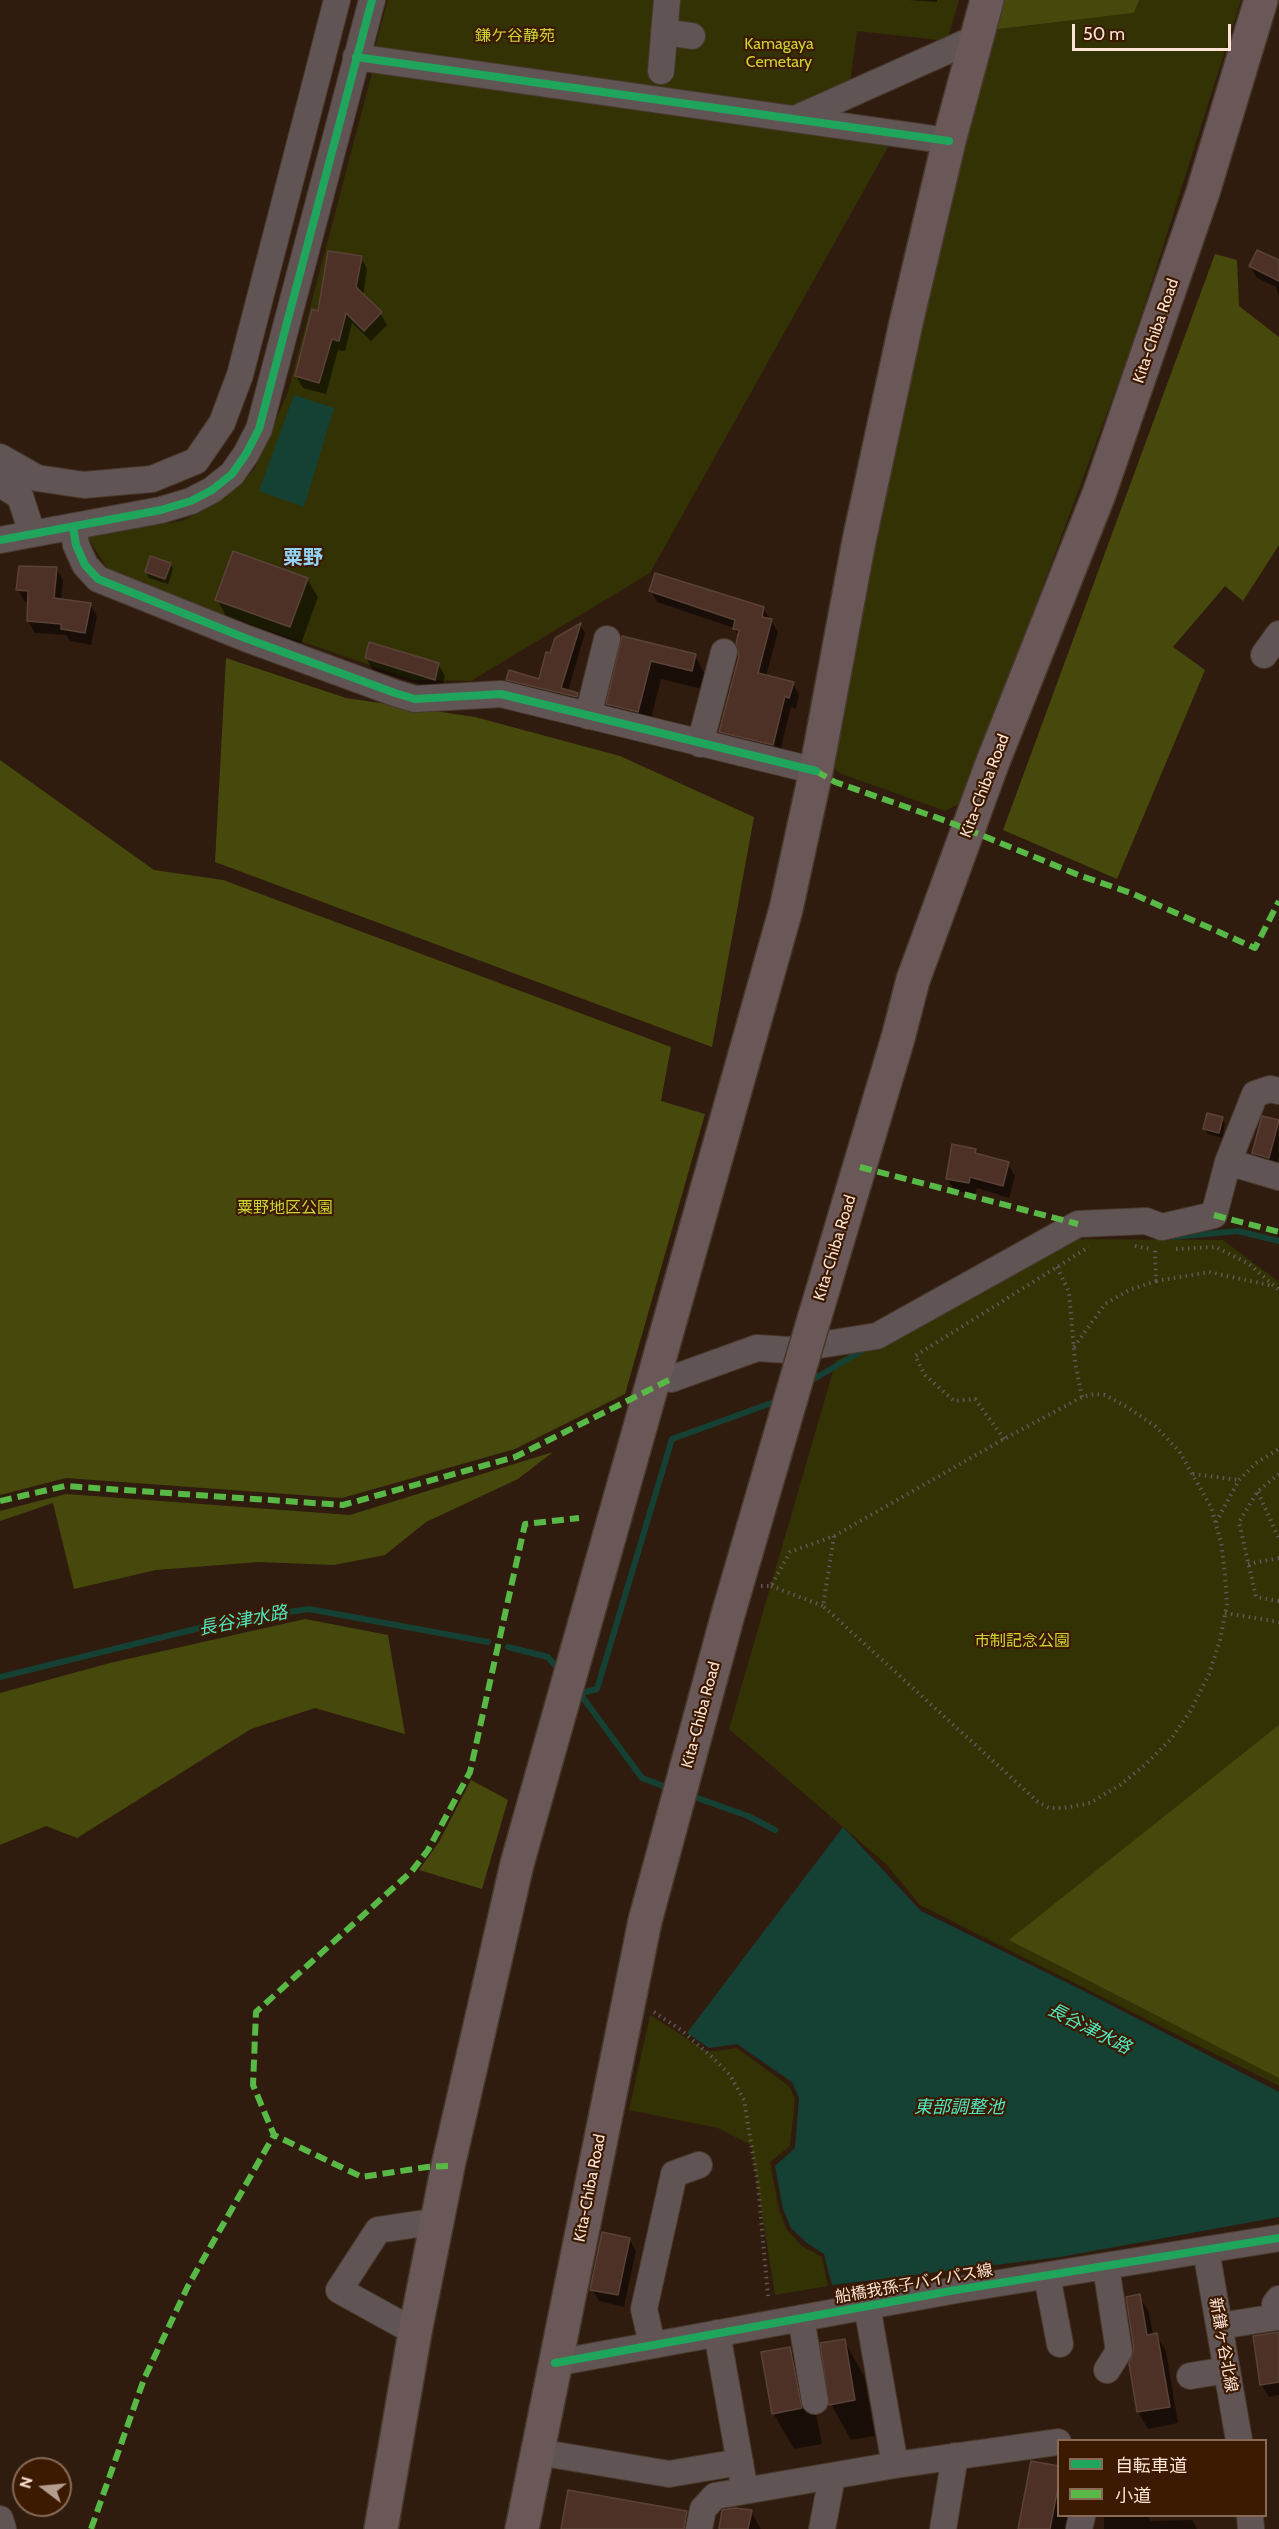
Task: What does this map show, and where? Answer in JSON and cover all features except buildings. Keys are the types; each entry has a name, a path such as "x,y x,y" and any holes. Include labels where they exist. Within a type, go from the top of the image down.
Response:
{"highway":[{"path":"381,2529 415,2332 517,1864 786,909 816,771 859,541 906,323 949,141 987,0"},
{"name":"Kita-Chiba Road","path":"522,2529 645,1921 727,1618 916,970 992,764 1099,494 1203,192 1261,0"}],"street":[{"path":"0,457 37,478 84,485 152,479 196,461 222,423 240,375 337,0"},
{"path":"0,540 161,510 191,501 212,490 232,474 246,454 259,429 372,0"},
{"path":"661,71 667,0"},
{"path":"664,32 692,36"},
{"path":"797,118 976,38"},
{"path":"356,57 949,141"},
{"path":"0,484 20,496 32,533"},
{"path":"73,527 76,545 85,565 98,579 341,674 415,699 501,694 816,771"},
{"path":"588,716 607,639"},
{"path":"700,744 724,652"},
{"path":"671,1378 757,1348 788,1350 877,1336 1078,1224 1146,1221 1162,1227 1214,1215 1228,1162 1255,1094 1270,1089 1279,1091"},
{"path":"1228,1162 1279,1177"},
{"path":"652,2344 644,2309 674,2174 699,2165"},
{"path":"415,2332 339,2290 378,2230 438,2221"},
{"name":"船橋我孫子バイパス線","path":"555,2363 867,2306 1279,2238"},
{"name":"新鎌ヶ谷北線","path":"1206,2250 1239,2439"},
{"path":"1106,2266 1119,2351 1107,2370"},
{"path":"1047,2276 1060,2344"},
{"path":"867,2306 895,2465"},
{"path":"1220,2326 1278,2312"},
{"path":"801,2318 815,2401"},
{"path":"717,2333 745,2491"},
{"path":"1190,2376 1227,2370"},
{"path":"699,2529 703,2508 715,2496 895,2465 1057,2442"},
{"path":"538,2451 669,2474 740,2462"},
{"path":"944,2529 955,2456"},
{"path":"822,2529 832,2477"},
{"path":"0,2519 3,2529"}],"path":[{"path":"1126,1245 1155,1250 1216,1247 1249,1264 1279,1290"},
{"path":"1004,1439 975,1399 954,1401 925,1375 915,1356 1089,1247 1098,1246"},
{"path":"1155,1250 1156,1281"},
{"path":"1057,1267 1069,1292 1082,1397"},
{"path":"1074,1347 1105,1304 1129,1290 1156,1281 1209,1272 1274,1286"},
{"path":"761,1586 771,1586 823,1606 1038,1802 1049,1808 1064,1808 1090,1803 1120,1785 1145,1765 1171,1739 1191,1710 1209,1674 1220,1640 1227,1604 1221,1542 1211,1507 1179,1451 1155,1426 1127,1407 1105,1395 1095,1394 1082,1397 1004,1439 834,1536 790,1552 771,1586"},
{"path":"1215,1522 1239,1480 1256,1463 1279,1449"},
{"path":"1192,1474 1239,1480"},
{"path":"1279,1474 1258,1491 1239,1521 1256,1596 1279,1601"},
{"path":"1258,1491 1279,1539"},
{"path":"823,1606 834,1536"},
{"path":"1248,1564 1279,1558"},
{"path":"1225,1613 1279,1622"},
{"path":"648,2009 681,2030 712,2057 730,2075 744,2100 758,2186 768,2296"}],"green space":[{"name":"Kamagaya Cemetary","path":"388,0 959,0 947,41 857,31 850,83 786,108 374,50"},
{"path":"999,0 1139,0 1134,13 990,30"},
{"path":"1139,0 1241,0 1130,351 963,802 945,811 839,773 830,761 875,514 990,30 1134,13"},
{"path":"373,69 892,140 650,573 471,681 413,680 123,580 107,568 86,535 182,521 237,487 254,470 288,392"},
{"path":"1215,254 1237,260 1239,306 1279,337 1279,545 1243,601 1225,586 1173,647 1205,670 1117,879 1003,830"},
{"path":"226,658 346,698 475,717 620,756 754,817 712,1047 215,862"},
{"name":"粟野地区公園","path":"0,760 154,870 223,880 671,1047 661,1101 705,1114 625,1394 515,1449 342,1498 66,1478 0,1495"},
{"name":"市制記念公園","path":"1075,1239 1223,1240 1279,1282 1279,2086 920,1905 886,1864 729,1729 836,1361"},
{"path":"553,1452 518,1479 426,1522 385,1555 334,1565 259,1562 156,1570 74,1589 53,1503 0,1521 0,1511 66,1494 350,1515"},
{"path":"305,1619 388,1635 405,1734 315,1708 251,1729 77,1838 46,1826 0,1845 0,1693 110,1663"},
{"path":"1279,1725 1279,2078 1009,1940"},
{"path":"471,1780 508,1800 482,1889 419,1870 439,1842"},
{"path":"650,2015 708,2052 737,2048 789,2086 795,2099 790,2146 770,2162 779,2210 787,2230 802,2246 822,2257 828,2286 775,2295 751,2145 718,2128 629,2110"}],"water":[{"path":"294,395 334,408 304,507 259,491"},
{"name":"東部調整池","path":"843,1827 921,1911 1084,1991 1279,2092 1279,2217 1060,2257 832,2285 824,2254 807,2243 791,2228 783,2209 775,2166 795,2148 799,2098 792,2082 737,2044 709,2048 687,2033"}],"waterway":[{"path":"1173,1237 1238,1231 1279,1241"},
{"path":"807,1383 865,1349"},
{"path":"581,1693 597,1689 672,1439 777,1401"},
{"name":"長谷津水路","path":"0,1677 228,1621 309,1609 488,1642"},
{"name":"長谷津水路","path":"508,1647 548,1657 559,1670"},
{"name":"長谷津水路","path":"578,1691 642,1778 671,1789"},
{"name":"長谷津水路","path":"689,1795 748,1816 775,1830"}],"marked path":[{"path":"816,771 835,782 949,822 1081,876 1131,893 1255,948 1279,901"},
{"path":"860,1167 1078,1224"},
{"path":"1214,1215 1279,1232"},
{"path":"0,1501 65,1486 343,1505 515,1457 671,1379"},
{"path":"448,2166 362,2177 274,2135 253,2085 256,2012 412,1871 428,1850 470,1772 525,1524 579,1518"},
{"path":"91,2529 144,2379 188,2286 274,2135"}],"cycle path":[{"path":"0,540 161,510 191,501 212,490 232,474 246,454 259,429 372,0"},
{"path":"356,57 949,141"},
{"path":"73,527 76,545 85,565 98,579 245,638 395,693 415,699 501,694 816,771"},
{"path":"555,2363 956,2290 1279,2238"}],"district":[{"name":"粟野","path":"303,558"}],"park label":[{"name":"鎌ケ谷静苑","path":"515,36"}]}
